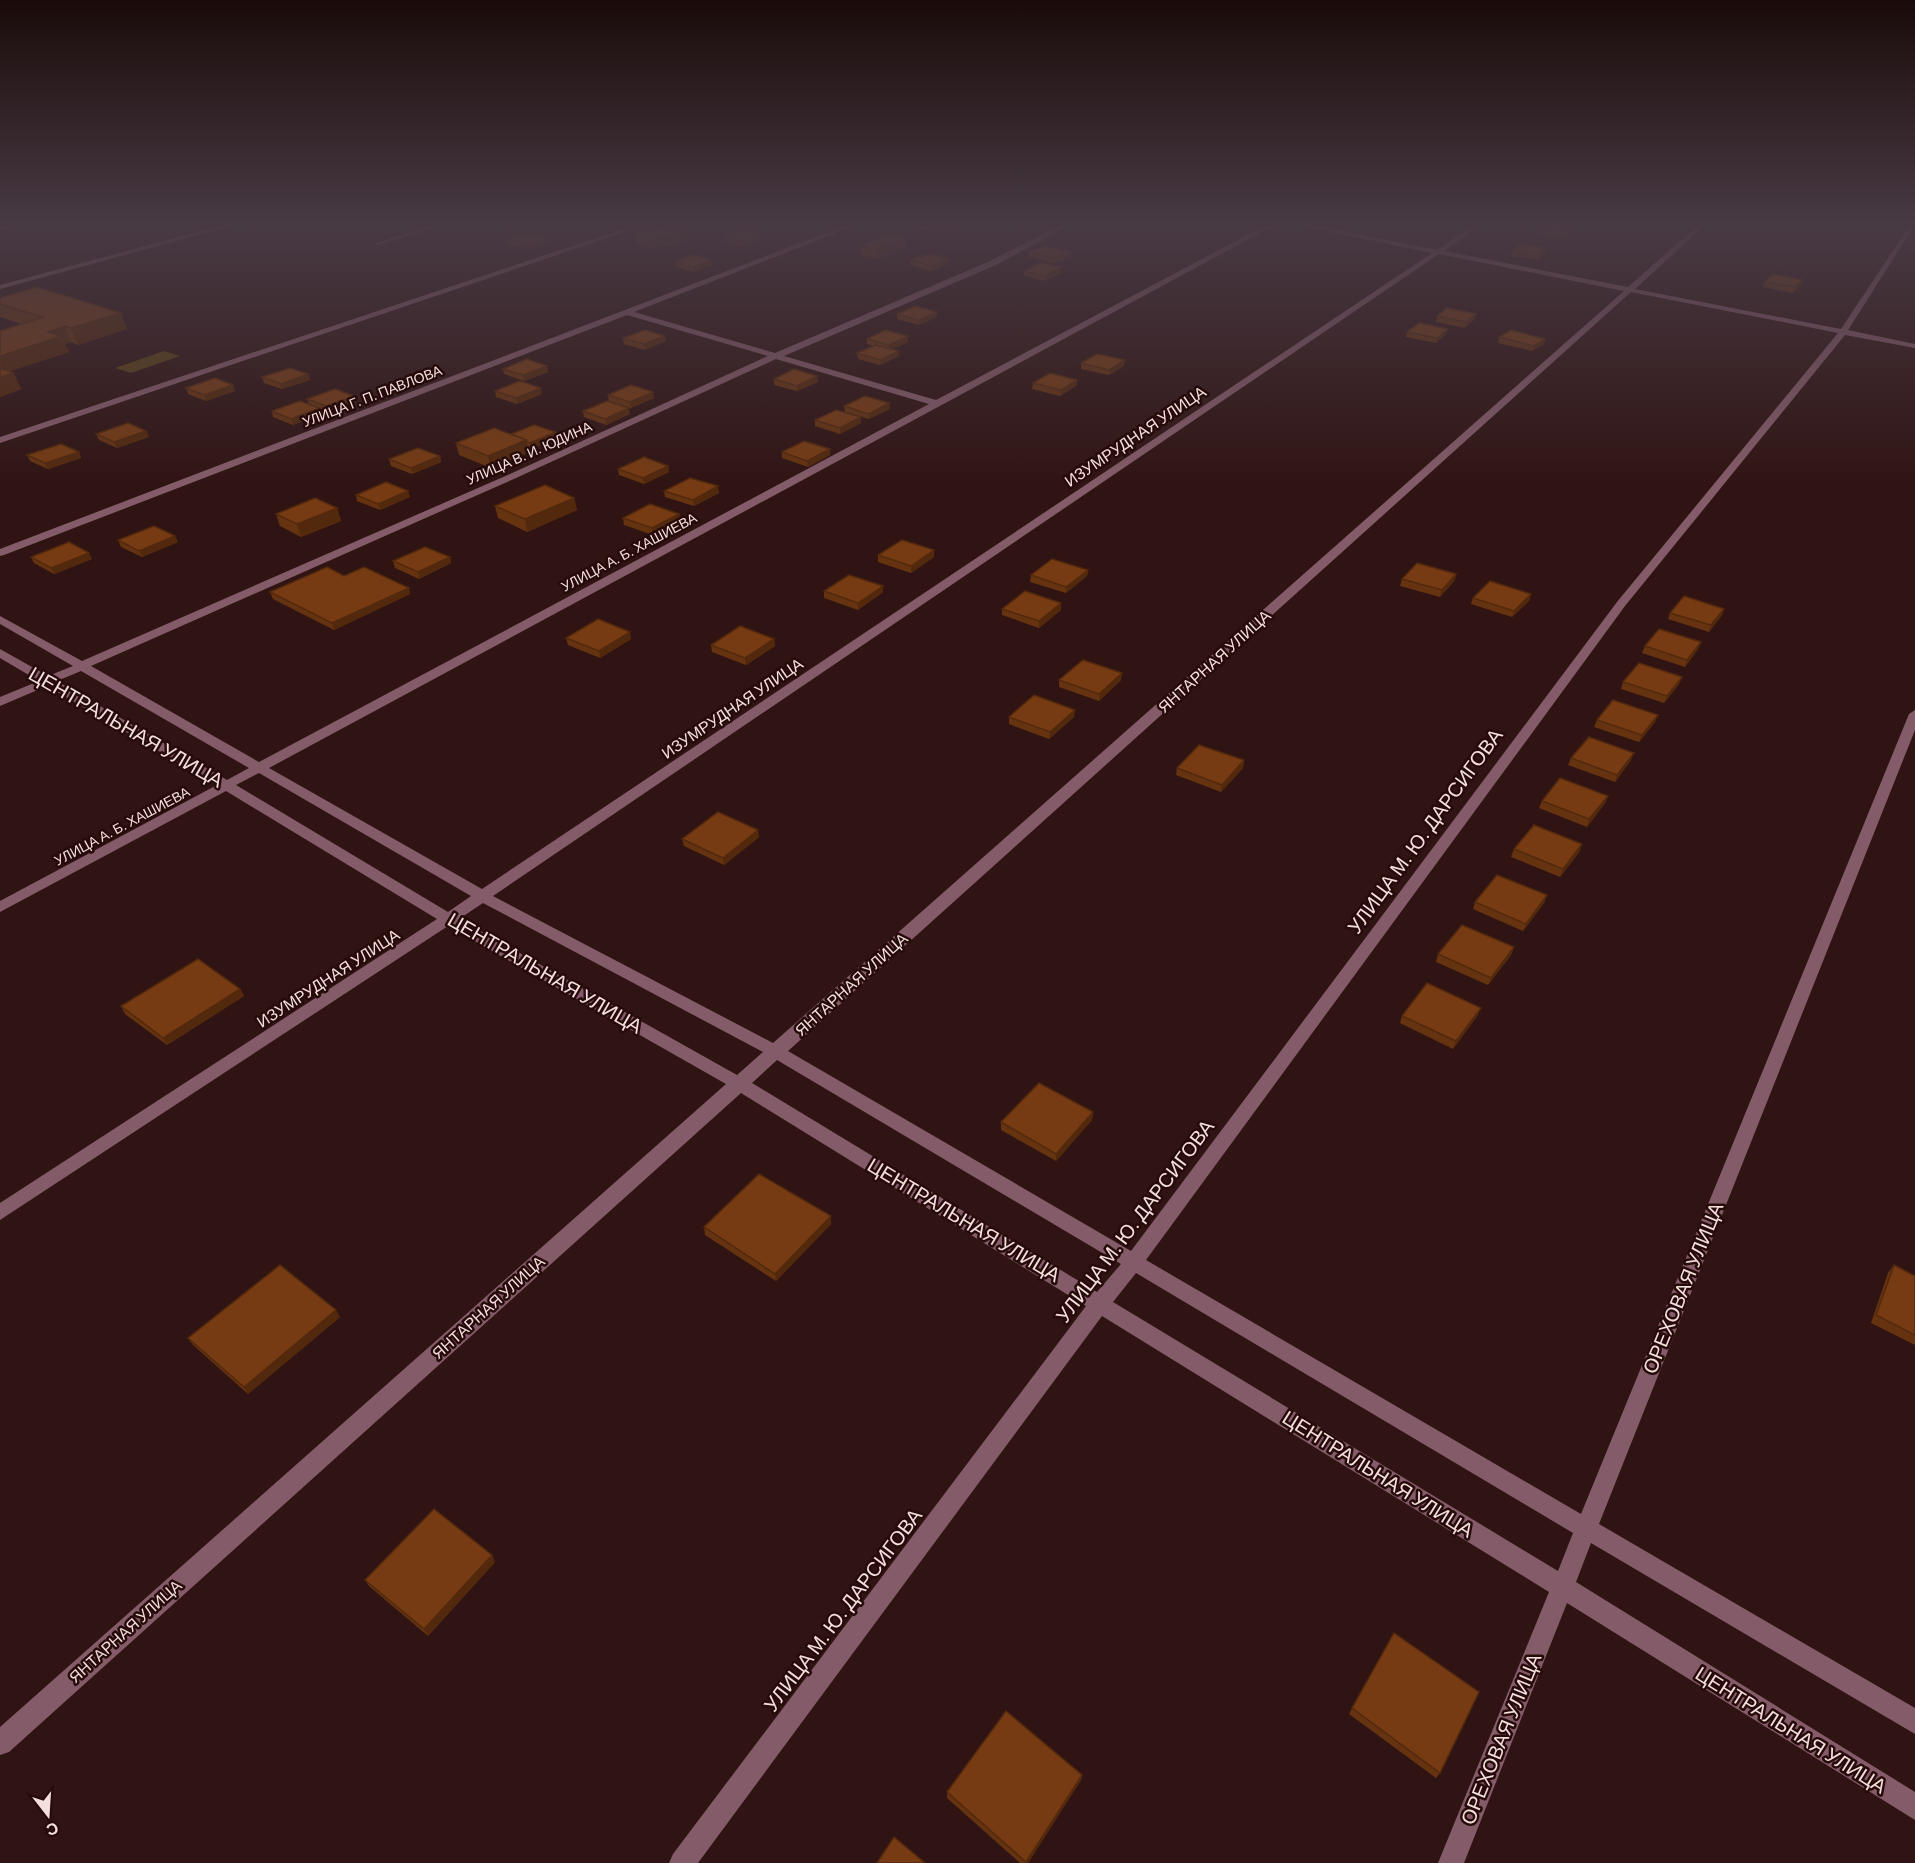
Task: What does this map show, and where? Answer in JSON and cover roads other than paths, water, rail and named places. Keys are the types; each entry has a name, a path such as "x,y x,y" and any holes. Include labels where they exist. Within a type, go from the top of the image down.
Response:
{"street":[{"path":"0,440 383,312"},
{"name":"УЛИЦА В. И. ЮДИНА","path":"0,702 879,312"},
{"name":"УЛИЦА А. Б. ХАШИЕВА","path":"0,908 1108,312"},
{"name":"ИЗУМРУДНАЯ УЛИЦА","path":"0,1213 448,919 1349,312"},
{"name":"ЯНТАРНАЯ УЛИЦА","path":"0,1743 1604,312"},
{"path":"1741,312 1915,346"},
{"name":"УЛИЦА М. Ю. ДАРСИГОВА","path":"682,1863 1100,1303 1135,1261 1621,604 1843,332 1856,312"},
{"path":"628,313 937,403"},
{"name":"УЛИЦА Г. П. ПАВЛОВА","path":"0,553 628,313"},
{"name":"ЦЕНТРАЛЬНАЯ УЛИЦА","path":"0,619 482,896 776,1052 1135,1261 1586,1530 1915,1722"},
{"name":"ЦЕНТРАЛЬНАЯ УЛИЦА","path":"0,653 228,786 448,919 738,1083 1563,1587 1915,1807"},
{"name":"ОРЕХОВАЯ УЛИЦА","path":"1452,1863 1915,714"}]}
